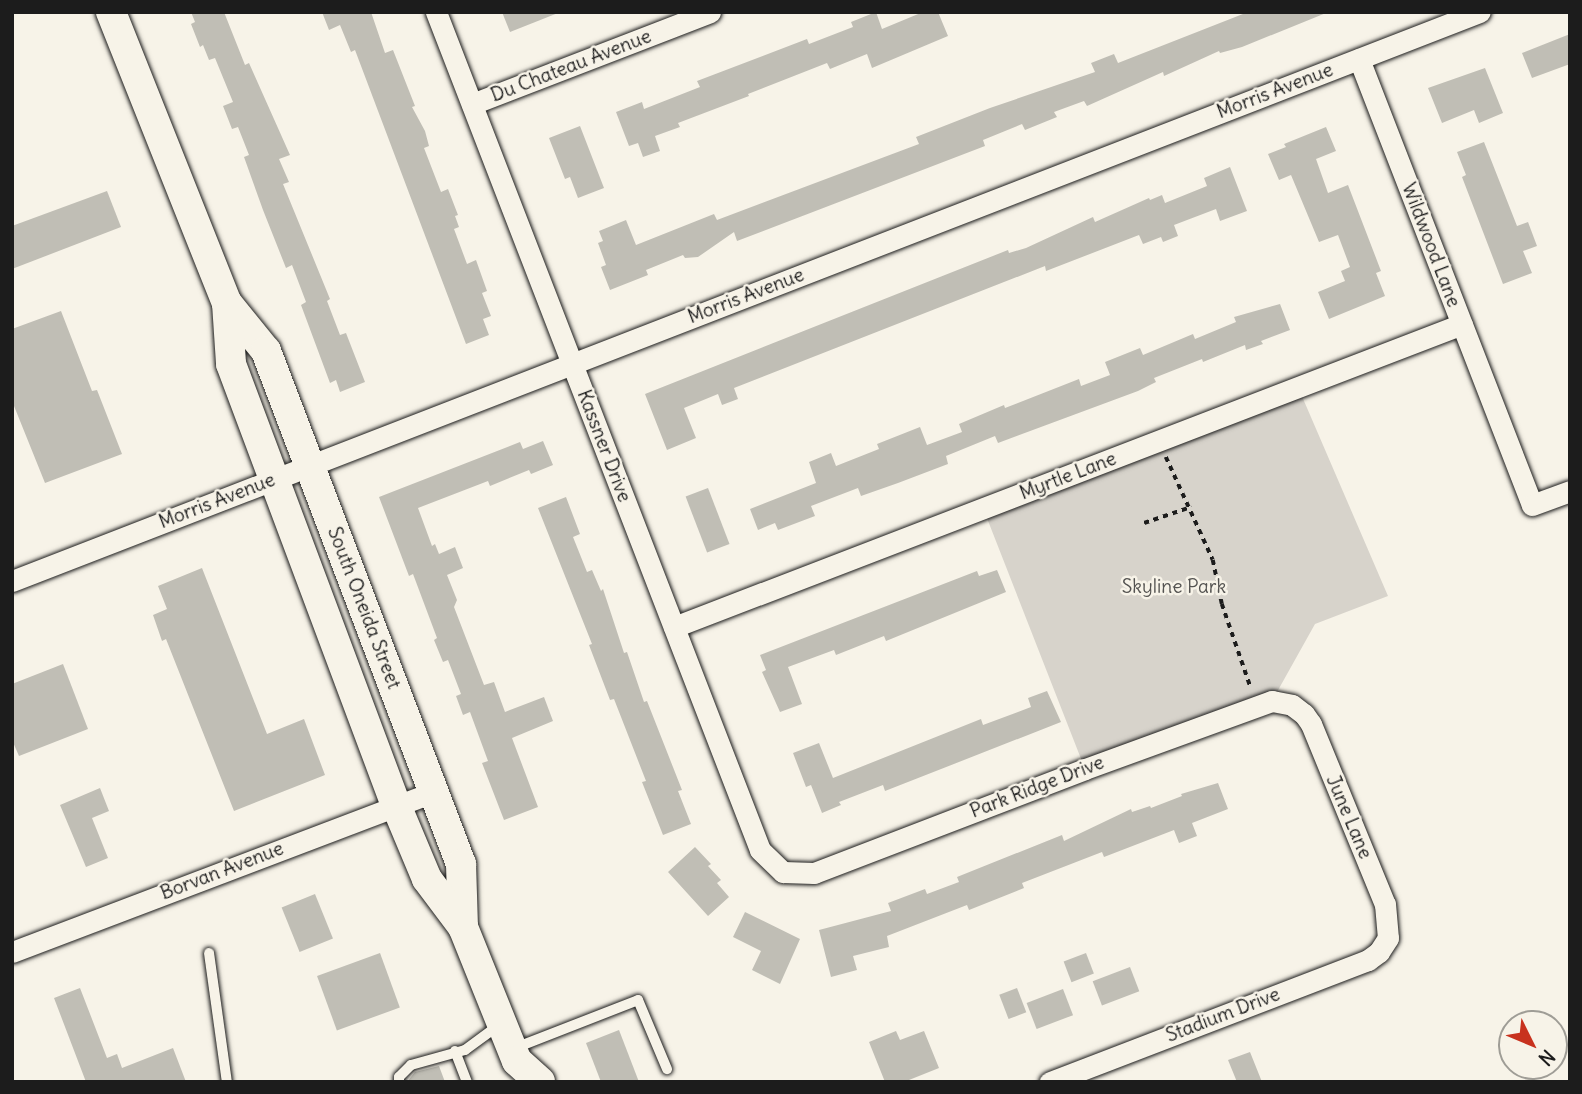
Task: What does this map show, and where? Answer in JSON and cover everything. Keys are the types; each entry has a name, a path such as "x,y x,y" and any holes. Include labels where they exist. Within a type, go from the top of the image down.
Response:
{"street":[{"name":"South Oneida Street","path":"111,12 227,303 231,364 396,805 426,879 463,927 511,1054 540,1082"},
{"name":"Kassner Drive","path":"436,12 760,850 783,872"},
{"name":"Du Chateau Avenue","path":"472,104 710,12"},
{"name":"Morris Avenue","path":"12,581 1480,12"},
{"name":"Wildwood Lane","path":"1359,59 1532,505 1570,491"},
{"name":"South Oneida Street","path":"227,303 267,351 461,864 463,927"},
{"name":"Myrtle Lane","path":"674,627 1462,324"},
{"name":"Park Ridge Drive","path":"783,872 814,873 1272,701 1292,705"},
{"name":"June Lane","path":"1292,705 1304,713 1311,724 1385,904 1388,938"},
{"name":"Borvan Avenue","path":"12,952 433,792"},
{"name":"Stadium Drive","path":"1050,1082 1368,960 1379,952 1388,938"}],"lane":[{"path":"209,953 227,1082"},
{"path":"399,1082 399,1077 411,1065 455,1051 511,1054 638,1000 667,1069"},
{"path":"455,1051 467,1082"}],"path":[{"path":"1159,441 1213,559 1222,604 1249,685 1261,705"},
{"path":"1144,523 1191,507"}],"green space":[{"name":"Skyline Park","path":"1298,387 1388,596 1315,624 1272,701 1085,769 983,508"}],"building":[{"path":"191,12 224,12 245,65 249,63 290,155 279,159 289,182 283,184 330,299 327,301 340,335 346,333 365,382 340,392 336,380 330,383 301,305 306,302 292,265 286,268 244,157 249,155 238,127 232,129 223,106 233,102 215,58 209,60 203,45 200,47 191,24 195,22"},
{"path":"322,12 371,12 385,53 393,50 415,106 412,107 425,131 429,146 424,148 441,192 448,189 458,215 455,216 459,227 454,229 467,264 476,260 487,291 482,293 491,316 483,319 489,335 466,344 355,50 351,52 340,25 329,30"},
{"path":"502,12 557,12 558,13 510,32"},
{"path":"876,12 882,29 923,12 938,12 948,36 872,68 867,54 830,69 827,63 748,94 749,96 678,123 680,127 655,136 660,151 643,157 638,143 629,146 616,112 642,102 644,109 700,87 697,81 807,39 809,44 853,27 851,22"},
{"path":"1248,12 1326,13 1242,47 1220,53 1219,51 1164,76 1163,72 1087,106 1084,101 1054,112 1057,117 1025,130 1022,124 983,140 985,146 737,241 734,232 698,257 685,258 683,255 646,270 648,275 610,290 601,267 606,265 598,243 603,241 599,231 626,220 636,245 714,214 717,220 919,144 916,137 990,108 1095,72 1091,63 1114,54 1118,63"},
{"path":"1570,34 1570,64 1532,78 1522,53"},
{"path":"1485,68 1503,113 1479,123 1474,110 1442,123 1428,88"},
{"path":"580,126 604,188 578,198 570,177 565,179 549,138"},
{"path":"1326,127 1336,151 1316,159 1328,193 1348,185 1381,271 1376,273 1385,296 1329,319 1318,292 1345,281 1341,271 1350,267 1338,235 1319,242 1291,175 1279,180 1268,154 1286,147 1284,144"},
{"path":"1484,142 1517,226 1528,222 1537,246 1523,251 1532,273 1503,284 1462,177 1466,175 1457,152"},
{"path":"1230,167 1247,211 1220,221 1216,209 1174,225 1178,236 1163,242 1161,237 1143,244 1139,235 1046,271 1045,266 734,388 738,399 722,405 718,394 684,408 696,438 667,450 645,394 1008,250 1009,253 1026,248 1093,217 1095,222 1162,195 1165,203 1207,186 1204,178"},
{"path":"107,191 121,227 12,269 12,226"},
{"path":"1280,304 1290,330 1261,341 1263,344 1246,350 1245,345 1203,362 1202,359 1154,378 1156,382 1138,391 998,443 995,436 946,456 948,464 898,483 861,496 858,488 811,506 815,516 778,530 775,523 758,530 750,509 816,483 809,462 831,453 836,466 879,449 877,444 920,427 927,445 962,432 959,424 1004,405 1005,408 1079,379 1081,386 1110,375 1105,362 1140,348 1143,355 1193,334 1195,339 1236,322 1234,317"},
{"path":"61,311 92,391 97,390 122,454 45,483 12,401 12,329"},
{"path":"543,441 553,465 531,474 529,470 490,486 488,481 418,508 432,546 435,544 439,554 455,547 463,568 447,575 457,600 454,607 484,685 494,682 505,712 544,697 553,721 512,738 538,807 504,820 482,763 488,761 470,712 463,715 456,696 461,694 448,660 443,662 413,574 409,576 379,497 520,442 523,449"},
{"path":"708,488 730,544 707,553 686,497"},
{"path":"566,497 580,534 573,537 587,572 592,570 601,591 603,589 624,653 627,652 644,702 647,701 682,790 678,791 691,824 663,835 642,782 646,781 614,699 610,700 589,645 592,644 538,508"},
{"path":"202,568 267,734 304,719 325,775 234,811 166,639 162,641 153,615 167,609 158,586"},
{"path":"997,570 1006,592 886,641 884,636 836,655 834,650 788,667 802,704 780,712 762,672 766,670 760,655 977,571 979,576"},
{"path":"63,664 88,729 19,756 12,740 12,684"},
{"path":"1047,691 1061,722 885,791 883,785 839,802 841,805 822,813 811,785 806,787 793,753 819,743 833,778 981,719 983,725 1031,707 1028,698"},
{"path":"1218,783 1228,809 1192,823 1197,836 1179,843 1174,830 1104,857 1102,852 1022,883 1024,888 969,910 967,905 887,936 889,947 853,956 857,970 831,977 819,930 891,911 888,903 925,889 927,894 959,882 957,877 1062,835 1064,841 1131,809 1132,812 1150,806 1151,808 1182,796 1181,794"},
{"path":"100,788 109,811 92,818 108,858 86,867 60,805"},
{"path":"695,847 711,864 708,866 721,880 717,883 729,897 708,916 668,872"},
{"path":"315,894 333,939 300,952 282,907"},
{"path":"745,912 800,939 780,984 752,970 761,951 733,937"},
{"path":"380,953 400,1008 337,1030 317,976"},
{"path":"1086,953 1094,974 1071,982 1064,962"},
{"path":"1130,967 1139,991 1102,1006 1093,981"},
{"path":"80,988 107,1058 117,1054 122,1068 173,1048 186,1082 86,1082 54,998"},
{"path":"1017,988 1026,1012 1009,1019 999,995"},
{"path":"1063,989 1073,1015 1037,1029 1027,1003"},
{"path":"619,1030 639,1082 601,1082 586,1043"},
{"path":"896,1031 900,1040 924,1031 939,1068 904,1082 885,1082 869,1042"},
{"path":"1250,1052 1262,1082 1237,1082 1228,1060"},
{"path":"439,1066 445,1082 407,1082 415,1072"}]}
